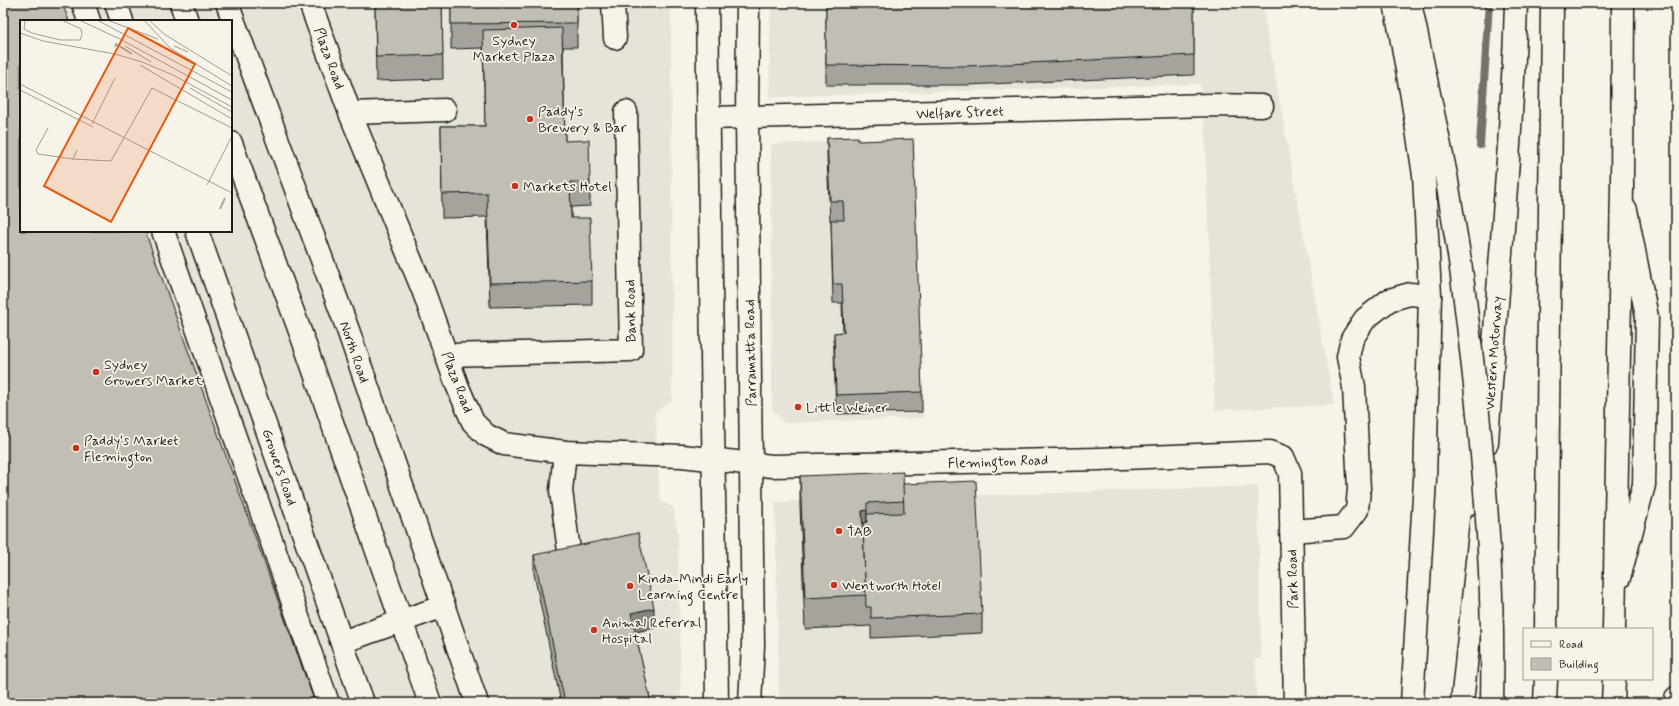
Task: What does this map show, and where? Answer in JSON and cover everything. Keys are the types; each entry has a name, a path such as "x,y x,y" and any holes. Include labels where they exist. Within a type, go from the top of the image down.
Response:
{"main road":[{"path":"83,3 89,20"},
{"path":"116,3 122,20"},
{"path":"181,3 187,20"},
{"name":"North Road","path":"227,3 348,330 477,703"},
{"name":"Plaza Road","path":"310,3 350,113 423,290 457,385 473,422 486,435 504,444 565,452 682,456 713,459"},
{"path":"613,3 615,38"},
{"path":"707,3 717,703"},
{"name":"Parramatta Road","path":"748,3 747,118 753,645 750,703"},
{"path":"1395,3 1424,175 1430,296 1425,479 1412,703"},
{"path":"1410,3 1446,176 1460,261 1477,395 1490,574 1492,703"},
{"name":"Western Motorway","path":"1462,703 1484,502 1494,332 1513,104 1516,3"},
{"path":"1546,628 1552,3"},
{"path":"1614,628 1622,188 1623,3"},
{"name":"Welfare Street","path":"709,118 1211,105 1262,106"},
{"path":"350,113 445,110"},
{"name":"Bank Road","path":"447,355 631,350 626,112"},
{"path":"232,146 305,345 430,703"},
{"path":"163,232 231,424 262,544 294,633 328,703"},
{"name":"Growers Road","path":"197,232 363,703"},
{"path":"168,313 219,294"},
{"path":"1291,530 1344,527 1357,510 1359,489 1354,387 1348,357 1352,339 1365,319 1389,300 1410,294 1430,296"},
{"path":"211,432 261,414"},
{"path":"565,452 561,491 571,566"},
{"name":"Flemington Road","path":"713,459 772,466 863,465 1270,452 1283,457"},
{"name":"Park Road","path":"1283,457 1290,473 1295,703"},
{"path":"262,544 302,530"},
{"path":"342,642 444,606"},
{"path":"294,633 333,619"},
{"path":"1545,703 1546,680"},
{"path":"1613,703 1614,680"},
{"path":"1676,698 1676,703"}],"shaded area":[{"path":"3,3 671,3 672,400 655,413 660,501 673,507 678,532 681,703 3,703"},
{"path":"771,3 1262,3 1334,405 1215,410 1205,129 1200,84 769,97"},
{"path":"915,138 923,418 784,423 772,409 771,144"},
{"path":"1258,486 1261,659 1255,659 1257,703 779,703 775,502"}],"building":[{"name":"Sydney Growers Market","path":"3,3 62,3 69,20 20,20 20,232 145,232 315,703 3,703"},
{"path":"375,3 442,3 443,55 376,57"},
{"path":"451,3 577,3 577,23 451,24"},
{"path":"826,3 1194,3 1194,55 966,66 826,65"},
{"name":"Markets Hotel","path":"562,28 565,141 589,140 590,182 570,182 571,218 590,218 592,281 490,283 487,193 442,194 441,126 485,126 483,30"},
{"path":"858,137 858,141 913,139 922,392 836,395 834,333 844,332 842,284 833,284 831,220 844,220 843,201 830,201 827,138"},
{"name":"Wentworth Hotel","path":"903,472 904,501 867,503 867,510 862,511 866,595 805,598 800,476"},
{"name":"Wentworth Hotel","path":"976,481 982,614 871,618 871,607 866,607 863,523 867,522 867,514 904,513 903,484"},
{"name":"Animal Referral Hospital","path":"638,533 654,608 631,613 651,703 565,703 534,555"}],"waterway":[{"path":"1480,145 1489,3"}],"place":[{"name":"Sydney Market Plaza","path":"514,25"},
{"name":"Paddy's Brewery & Bar","path":"530,119"},
{"name":"Markets Hotel","path":"515,186"},
{"name":"Sydney Growers Market","path":"96,372"},
{"name":"Little Weiner","path":"798,407"},
{"name":"Paddy's Market Flemington","path":"76,448"},
{"name":"TAB","path":"839,531"},
{"name":"Wentworth Hotel","path":"834,585"},
{"name":"Kinda-Mindi Early Learning Centre","path":"630,586"},
{"name":"Animal Referral Hospital","path":"594,630"}]}
